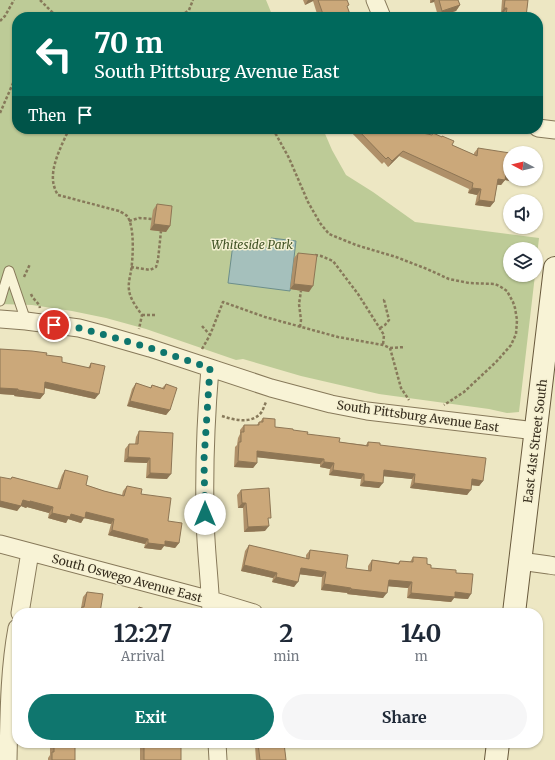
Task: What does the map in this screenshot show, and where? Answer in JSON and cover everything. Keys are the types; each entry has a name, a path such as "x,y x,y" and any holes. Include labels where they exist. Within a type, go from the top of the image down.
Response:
{"main road":[{"name":"East 41st Street South","path":"515,608 555,268"},
{"path":"496,760 497,748"}],"street":[{"path":"375,0 380,12"},
{"path":"543,129 555,130"},
{"name":"South Pittsburg Avenue East","path":"0,319 79,328 150,348 271,388 332,404 368,411 536,431"},
{"path":"210,368 204,460 205,514 211,607"},
{"name":"South Oswego Avenue East","path":"0,544 211,607"},
{"path":"21,608 30,552"},
{"path":"520,561 555,566"},
{"path":"8,760 12,671"},
{"path":"217,748 218,760"}],"lane":[{"path":"0,301 9,271 26,321"}],"path":[{"path":"0,21 5,16 14,0"},
{"path":"40,0 52,12"},
{"path":"185,12 189,10 193,0"},
{"path":"0,113 12,85"},
{"path":"67,134 59,151 54,170 54,187 58,195 119,211 126,216 129,221 133,241 129,291 142,315 139,330"},
{"path":"276,134 289,158 308,202 320,223 329,234 350,243 396,257 449,279 469,283 495,284 506,291 513,302 517,320 516,334 511,345 501,357 464,392 444,405"},
{"path":"129,221 139,218 152,219"},
{"path":"132,267 150,270 156,268 161,231"},
{"path":"310,255 321,256 333,261 358,294 380,328 384,335 383,345"},
{"path":"26,283 23,278 30,264"},
{"path":"300,327 301,320 299,304 301,290"},
{"path":"30,292 38,303"},
{"path":"380,328 389,320 384,300 386,300"},
{"path":"201,350 210,335 223,302 265,317 338,337 383,345 390,348 405,347"},
{"path":"142,315 157,315"},
{"path":"202,326 210,335"},
{"path":"390,348 401,388 409,400"},
{"path":"207,411 236,419 246,420 254,418 261,413 271,388"}],"green space":[{"name":"Whiteside Park","path":"0,0 266,0 271,12 12,12 12,134 325,134 346,175 415,222 539,238 539,242 503,242 503,282 534,282 519,412 507,413 489,409 379,394 301,376 243,359 236,360 146,329 106,318 32,305 0,304"}],"water":[{"path":"271,238 296,241 290,291 228,283 233,244 269,248"}],"building":[{"path":"318,0 347,0 349,5 347,6 349,12 322,12"},
{"path":"439,0 458,0 460,5 442,11"},
{"path":"505,0 528,0 527,12 506,12 507,8 504,8"},
{"path":"362,134 435,134 454,141 452,145 477,156 478,148 503,152 503,180 498,179 494,202 479,200 481,189 472,188 473,183 403,151 392,161 388,157 386,159"},
{"path":"157,204 172,206 170,226 154,224"},
{"path":"298,253 317,255 313,286 294,284"},
{"path":"0,349 47,353 46,355 62,357 62,362 90,368 91,363 105,366 99,394 45,382 44,394 18,389 0,388"},
{"path":"136,383 151,388 152,385 164,389 166,384 177,388 170,410 130,401"},
{"path":"263,418 275,419 275,427 308,432 307,434 340,438 339,442 368,446 368,442 380,443 380,445 486,458 483,481 472,479 471,490 414,483 415,474 384,470 383,483 364,481 364,474 333,470 334,463 324,462 324,459 257,451 257,463 238,461 239,442 241,442 241,432 244,432 244,425 259,425 259,422 263,422"},
{"path":"139,431 173,433 171,474 150,473 150,458 128,457 129,444 138,444"},
{"path":"65,470 88,476 86,485 104,491 124,496 127,486 142,489 141,494 171,498 168,521 182,523 179,543 165,541 165,545 148,543 148,539 112,530 114,519 86,512 85,518 71,514 70,517 52,513 53,507 30,501 23,500 21,506 0,501 0,477 11,479 12,477 60,489"},
{"path":"269,488 271,518 268,518 269,526 248,527 246,503 242,503 241,490"},
{"path":"249,545 309,559 310,550 348,555 346,568 371,571 372,560 399,564 400,561 413,562 413,557 427,558 427,564 431,565 431,568 456,570 456,573 473,574 471,594 455,592 455,597 411,593 412,582 389,580 387,593 351,589 324,584 326,572 301,568 298,582 276,577 277,573 244,565"},
{"path":"87,592 103,594 101,608 82,608 84,607"},
{"path":"54,748 75,748 75,760 52,760 52,752 54,752"},
{"path":"144,748 181,748 181,760 144,760"},
{"path":"259,748 285,748 286,760 260,760"}],"route":[{"path":"54,325 79,328 98,333 210,368 204,460 205,514"}]}
